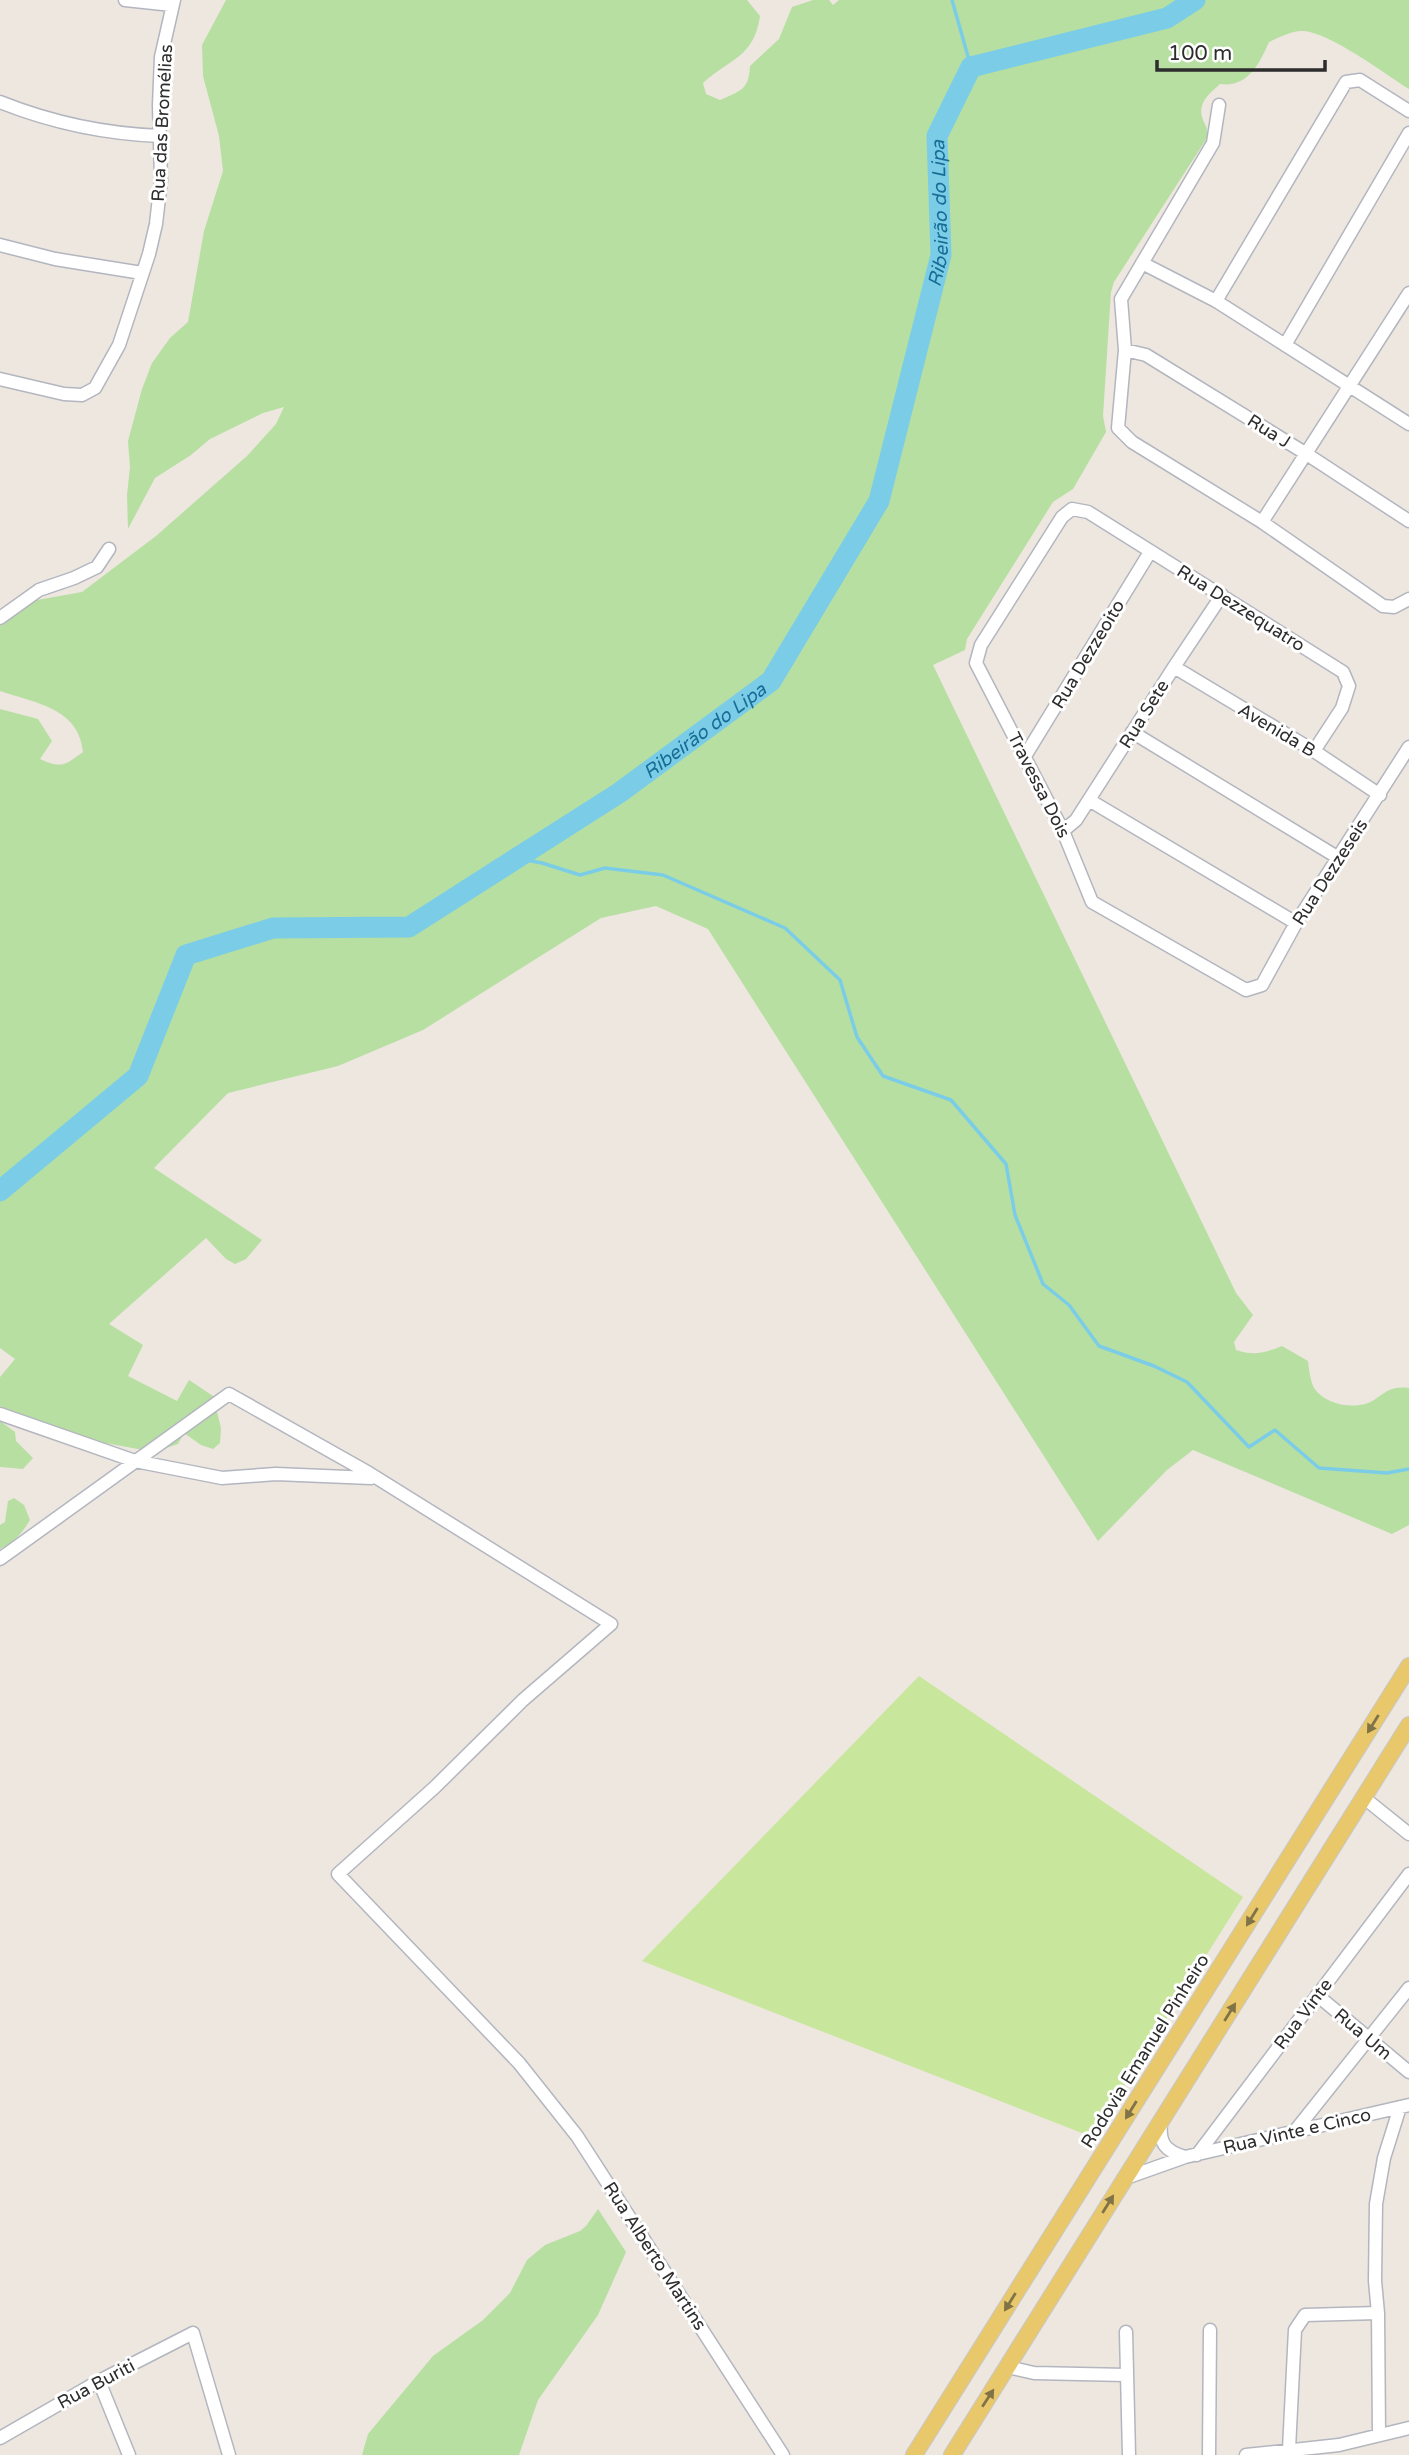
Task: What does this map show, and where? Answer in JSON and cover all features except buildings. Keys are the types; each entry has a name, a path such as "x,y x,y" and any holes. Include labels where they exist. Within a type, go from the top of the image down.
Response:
{"main road":[{"name":"Rodovia Emanuel Pinheiro","path":"914,2455 1409,1666"},
{"path":"952,2455 1409,1725"}],"street":[{"path":"125,0 173,3"},
{"name":"Rua das Bromélias","path":"0,379 64,394 82,395 95,388 118,345 156,224 161,180 161,57 173,3"},
{"path":"1216,301 1346,82 1360,80 1409,111"},
{"path":"0,102 20,110 128,135 160,136"},
{"path":"1219,105 1213,143 1121,299 1125,350 1118,428 1132,442 1262,522 1383,606 1394,607 1409,599"},
{"path":"1285,345 1409,133"},
{"path":"0,244 55,259 142,273"},
{"path":"1142,263 1216,301 1409,424"},
{"path":"1262,522 1409,293"},
{"name":"Rua J","path":"1125,350 1146,355 1409,521"},
{"name":"Rua Dezzequatro","path":"1062,517 1072,509 1088,512 1343,672 1349,686 1342,708 1314,751"},
{"name":"Travessa Dois","path":"1062,517 981,645 976,663 1063,831 1092,902 1246,990"},
{"path":"0,618 39,590 97,567 110,549"},
{"name":"Rua Dezzeoito","path":"1025,756 1150,552"},
{"name":"Rua Sete","path":"1063,831 1076,820 1222,596"},
{"name":"Avenida B","path":"1174,667 1314,751 1380,795"},
{"path":"1132,732 1337,857"},
{"name":"Rua Dezzeseis","path":"1246,990 1262,985 1296,923 1409,747"},
{"path":"1089,800 1296,923"},
{"path":"0,1559 229,1394 380,1480"},
{"path":"0,1414 135,1461 222,1478 322,1474 380,1480"},
{"name":"Rua Alberto Martins","path":"380,1480 611,1624 523,1700 435,1787 338,1874 519,2063 580,2140 783,2455"},
{"path":"1363,1797 1409,1833"},
{"name":"Rua Vinte","path":"1191,2156 1409,1874"},
{"path":"1295,2131 1409,1988"},
{"name":"Rua Um","path":"1317,1996 1409,2072"},
{"path":"1379,2434 1376,2204 1384,2158 1404,2106"},
{"name":"Rua Vinte e Cinco","path":"1123,2179 1191,2156 1404,2106"},
{"path":"1161,2123 1159,2138 1164,2147 1174,2154 1191,2156"},
{"path":"1289,2449 1295,2330 1305,2315 1378,2314"},
{"path":"1209,2455 1210,2330"},
{"path":"1126,2332 1129,2455"},
{"name":"Rua Buriti","path":"0,2438 99,2381 193,2333 229,2455"},
{"path":"1008,2367 1034,2373 1126,2375"},
{"path":"99,2381 129,2455"},
{"path":"1246,2455 1339,2445 1409,2428"}],"green space":[{"path":"226,0 747,0 760,16 752,41 739,56 703,83 706,94 720,100 742,89 748,80 750,66 779,39 792,7 813,0 829,0 833,5 839,0 1409,0 1409,89 1325,37 1300,31 1269,42 1261,59 1245,79 1220,84 1206,98 1201,112 1207,128 1207,138 1114,282 1111,292 1103,416 1106,432 1073,489 1053,502 967,639 965,650 933,665 1236,1293 1253,1315 1234,1342 1236,1350 1259,1353 1282,1346 1308,1361 1314,1388 1319,1394 1333,1402 1350,1406 1367,1403 1390,1390 1409,1388 1409,1525 1392,1534 1193,1450 1167,1470 1098,1541 708,929 656,906 601,918 423,1030 338,1066 228,1093 154,1168 262,1240 246,1259 235,1264 226,1259 206,1238 109,1324 143,1345 128,1376 177,1401 189,1380 213,1396 221,1428 220,1443 213,1449 201,1445 184,1433 178,1444 154,1452 100,1442 15,1418 0,1406 0,1377 15,1359 0,1348 0,709 38,719 52,741 40,759 59,765 83,752 80,737 64,717 41,704 0,691 0,626 26,602 82,592 156,536 247,456 276,424 284,407 263,413 210,439 155,478 128,529 128,441 152,363 170,338 188,322 204,231 223,171 219,136 203,76 202,45"},
{"path":"0,1421 15,1432 16,1441 33,1458 23,1469 0,1467"},
{"path":"14,1498 24,1505 30,1520 18,1537 0,1549 0,1525 5,1522 8,1501"},
{"path":"919,1676 1243,1897 1092,2137 642,1961"},
{"path":"598,2209 626,2252 598,2315 538,2400 519,2455 362,2455 368,2434 433,2356 483,2320 510,2293 527,2260 545,2245 580,2231"}],"waterway":[{"path":"952,0 971,67"},
{"name":"Ribeirão do Lipa","path":"0,1191 138,1076 186,955 273,928 409,927 619,793 771,681 879,501 941,255 937,136 971,67 1167,18 1195,0"},
{"path":"516,858 580,875 605,868 663,875 785,928 840,980 857,1037 883,1076 951,1100 1006,1164 1015,1215 1043,1284 1069,1305 1099,1346 1154,1366 1187,1382 1249,1447 1275,1430 1319,1468 1387,1473 1409,1469"}]}
